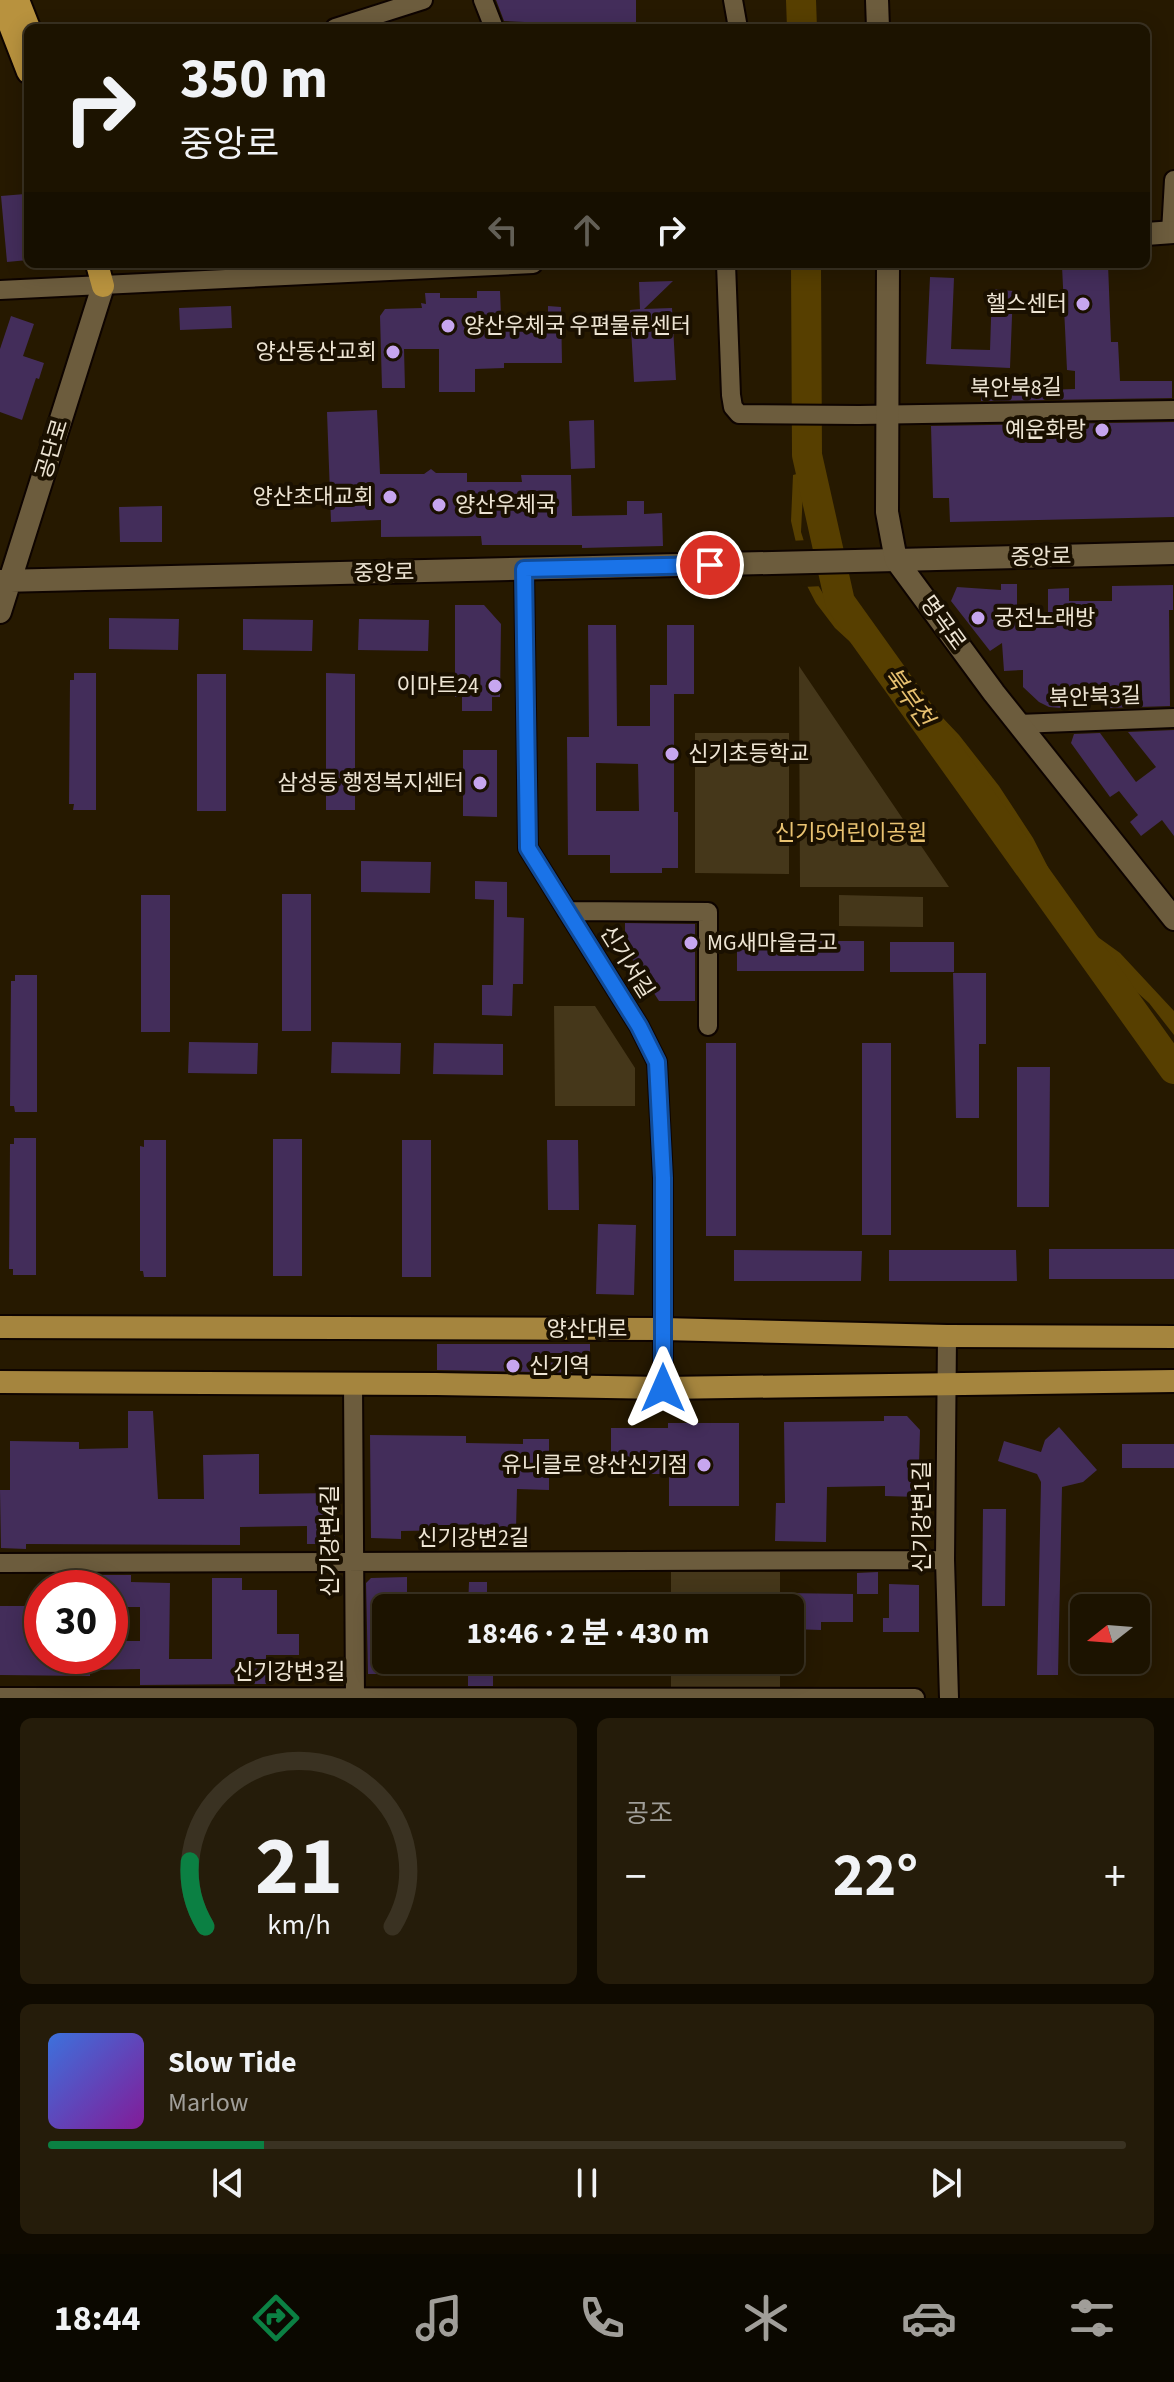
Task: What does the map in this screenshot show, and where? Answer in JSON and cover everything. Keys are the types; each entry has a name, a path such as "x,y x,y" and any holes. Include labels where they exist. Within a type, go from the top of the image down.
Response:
{"highway":[{"path":"0,0 24,62"},
{"path":"18,0 27,24"}],"main road":[{"name":"양산대로","path":"0,1327 663,1329 947,1336 1174,1337"},
{"path":"0,1382 663,1388 1174,1381"}],"street":[{"path":"348,24 423,0"},
{"path":"483,0 492,24"},
{"path":"733,0 737,24"},
{"path":"877,0 878,24"},
{"path":"1150,234 1172,232 1174,180"},
{"path":"0,290 101,271 375,268"},
{"name":"북안북8길","path":"726,268 731,395 733,407 739,414 1174,410"},
{"name":"명곡로","path":"888,268 887,512 896,560 1018,724 1174,919"},
{"name":"공단로","path":"0,612 5,581 101,271"},
{"name":"중앙로","path":"5,581 1174,553"},
{"name":"신기서길","path":"524,569 528,848 639,1026 657,1062 663,1178 663,1388"},
{"name":"북안북3길","path":"1018,724 1174,718"},
{"path":"567,911 708,912 708,1026"},
{"name":"신기강변1길","path":"947,1336 945,1560 949,1698"},
{"name":"신기강변4길","path":"353,1383 355,1697"},
{"name":"신기강변2길","path":"0,1563 945,1560"},
{"name":"신기강변3길","path":"0,1697 915,1698"}],"green space":[{"name":"신기5어린이공원","path":"799,666 949,887 800,887"},
{"path":"695,733 789,733 789,874 695,873"},
{"path":"839,895 923,897 923,927 839,926"},
{"path":"554,1006 595,1006 635,1068 635,1106 555,1106"},
{"path":"671,1572 780,1572 780,1594 671,1594"},
{"path":"671,1674 780,1674 780,1687 671,1687"}],"shaded area":[{"path":"804,472 801,532 818,585 832,609 850,635 871,652 888,660 959,735 999,786 1033,838 1069,908 1088,930 1120,953 1174,1011 1174,1035 1149,1003 1084,945 1012,840 974,777 935,725 908,695 835,628 816,603 805,582 791,521 793,475"}],"pier":[{"path":"808,540 823,586 803,587 801,583 790,541"}],"building":[{"path":"496,0 636,0 636,24 504,21"},
{"path":"24,194 24,260 7,262 1,196"},
{"path":"1062,268 1108,268 1111,342 1118,342 1120,381 1172,381 1172,398 981,401 981,392 1075,389 1075,371 1067,370"},
{"path":"930,277 954,278 951,349 990,350 992,289 1013,291 1010,368 926,364"},
{"path":"673,281 644,309 672,308 676,380 634,382 630,310 640,309 639,282"},
{"path":"477,291 500,291 501,315 548,317 548,306 561,307 562,363 504,363 504,368 475,369 475,392 439,392 439,349 404,349 405,388 382,388 380,316 385,309 422,308 421,303 426,304 425,293 440,293 440,298 477,298"},
{"path":"231,306 232,328 180,330 179,308"},
{"path":"11,316 34,324 23,356 44,363 22,420 0,412 0,349"},
{"path":"377,410 380,474 424,474 431,469 436,473 467,473 467,482 522,482 521,475 571,475 572,516 627,515 627,501 644,501 644,514 662,513 663,546 582,548 582,545 482,545 481,536 381,537 381,520 331,522 327,412"},
{"path":"594,420 595,468 571,469 569,421"},
{"path":"1174,422 1174,517 950,522 949,498 933,498 931,426"},
{"path":"162,506 162,542 120,542 119,507"},
{"path":"1001,584 1017,584 1017,614 1048,614 1048,589 1069,588 1069,601 1112,601 1112,586 1173,585 1173,610 1169,610 1170,706 1109,708 1094,689 1077,702 1083,710 1049,707 1039,702 1023,687 1023,670 1004,671 1002,643 990,651 951,601 957,587 1001,590"},
{"path":"455,605 484,605 501,624 500,697 492,697 492,711 462,711 462,697 455,697"},
{"path":"109,618 179,619 178,650 109,649"},
{"path":"243,619 313,620 312,651 243,650"},
{"path":"359,619 429,620 428,651 358,650"},
{"path":"588,625 616,625 617,726 650,726 650,685 667,685 667,625 694,625 694,694 674,694 674,812 678,812 678,868 662,868 662,873 610,873 610,855 568,855 567,737 589,737","holes":["596,763 638,764 639,811 596,811"]},
{"path":"74,673 96,673 96,810 73,810 74,804 69,804 70,680 74,680"},
{"path":"326,673 355,674 355,810 326,810"},
{"path":"197,674 226,674 226,811 197,811"},
{"path":"1174,730 1174,836 1162,820 1141,836 1130,822 1138,815 1119,791 1110,797 1071,743 1074,734 1100,733 1136,782 1156,767 1128,732"},
{"name":"삼성동 행정복지센터","path":"463,750 497,750 497,817 463,816"},
{"path":"361,861 431,862 430,893 361,892"},
{"path":"475,881 507,882 507,917 524,918 523,984 513,984 512,1016 482,1015 482,985 493,985 494,900 475,899"},
{"path":"282,894 311,894 311,1031 282,1031"},
{"path":"141,895 170,895 170,1032 141,1032"},
{"path":"625,923 695,924 695,1001 659,1001 625,948"},
{"path":"737,941 864,941 864,971 737,971"},
{"path":"890,942 954,942 954,972 890,972"},
{"path":"953,973 986,973 986,1044 979,1044 979,1118 956,1118"},
{"path":"15,975 37,975 37,1112 15,1112 14,1106 10,1106 11,981 15,981"},
{"path":"189,1042 258,1043 257,1074 188,1073"},
{"path":"332,1042 401,1043 400,1074 331,1073"},
{"path":"434,1043 503,1044 503,1075 433,1074"},
{"path":"706,1043 736,1043 736,1236 706,1236"},
{"path":"862,1043 891,1043 891,1235 862,1235"},
{"path":"1017,1067 1050,1067 1049,1207 1017,1207"},
{"path":"14,1138 36,1138 36,1275 13,1275 13,1269 9,1269 10,1144 14,1144"},
{"path":"273,1139 302,1139 302,1276 273,1276"},
{"path":"144,1140 166,1140 166,1277 144,1277 143,1271 140,1271 140,1146 144,1147"},
{"path":"402,1140 431,1140 431,1277 402,1277"},
{"path":"547,1140 578,1140 579,1210 548,1210"},
{"path":"598,1224 636,1225 634,1295 596,1294"},
{"path":"1049,1249 1174,1249 1174,1279 1049,1279"},
{"path":"734,1250 862,1251 861,1281 734,1281"},
{"path":"889,1250 1016,1250 1017,1281 889,1281"},
{"name":"신기역","path":"437,1344 590,1344 590,1373 437,1370"},
{"path":"128,1411 153,1411 158,1499 204,1499 203,1455 259,1454 259,1494 335,1493 335,1539 329,1544 307,1544 307,1526 240,1527 240,1545 26,1544 26,1549 1,1548 0,1490 10,1490 10,1441 79,1442 79,1449 128,1448"},
{"path":"884,1416 907,1416 920,1430 918,1497 885,1496 885,1486 827,1487 826,1542 775,1541 776,1503 785,1503 784,1422 884,1421"},
{"name":"유니클로 양산신기점","path":"668,1423 739,1423 739,1506 669,1506 669,1474 611,1474 611,1428 668,1428"},
{"path":"1059,1427 1097,1470 1083,1482 1062,1487 1058,1675 1037,1675 1041,1482 1037,1474 998,1461 1004,1441 1041,1452 1045,1440"},
{"path":"370,1435 466,1436 466,1443 523,1444 523,1439 549,1439 549,1490 517,1489 516,1529 401,1531 401,1539 371,1538"},
{"path":"1122,1444 1174,1444 1174,1468 1122,1468"},
{"path":"983,1509 1006,1509 1005,1606 982,1606"},
{"path":"878,1572 878,1594 857,1594 857,1573"},
{"path":"128,1575 131,1575 131,1582 170,1583 169,1659 212,1659 212,1578 242,1578 242,1590 277,1590 277,1634 299,1634 299,1655 266,1655 266,1684 140,1685 140,1669 128,1669 128,1641 140,1641 140,1607 128,1607"},
{"path":"407,1577 407,1594 372,1594 372,1674 368,1674 366,1583 371,1578"},
{"path":"469,1582 487,1582 487,1594 469,1594"},
{"path":"889,1584 919,1585 919,1632 883,1632 883,1618 889,1618"},
{"path":"784,1593 853,1594 853,1622 821,1622 821,1630 804,1629 804,1594"},
{"path":"0,1606 24,1606 24,1674 90,1676 0,1675"},
{"path":"468,1674 493,1674 493,1686 468,1686"}],"waterway":[{"name":"북부천","path":"801,0 802,24"},
{"name":"북부천","path":"806,268 807,455 840,602 1174,1069"}],"place":[{"name":"헬스센터","path":"1083,304"},
{"name":"양산우체국 우편물류센터","path":"448,326"},
{"name":"양산동산교회","path":"393,352"},
{"name":"예운화랑","path":"1102,430"},
{"name":"양산초대교회","path":"390,497"},
{"name":"양산우체국","path":"439,505"},
{"name":"궁전노래방","path":"978,618"},
{"name":"이마트24","path":"495,686"},
{"name":"신기초등학교","path":"672,754"},
{"name":"삼성동 행정복지센터","path":"480,783"},
{"name":"MG새마을금고","path":"691,943"},
{"name":"신기역","path":"513,1366"},
{"name":"유니클로 양산신기점","path":"704,1465"}],"route":[{"path":"663,1388 663,1178 657,1062 639,1026 528,848 524,569 710,565"}]}
